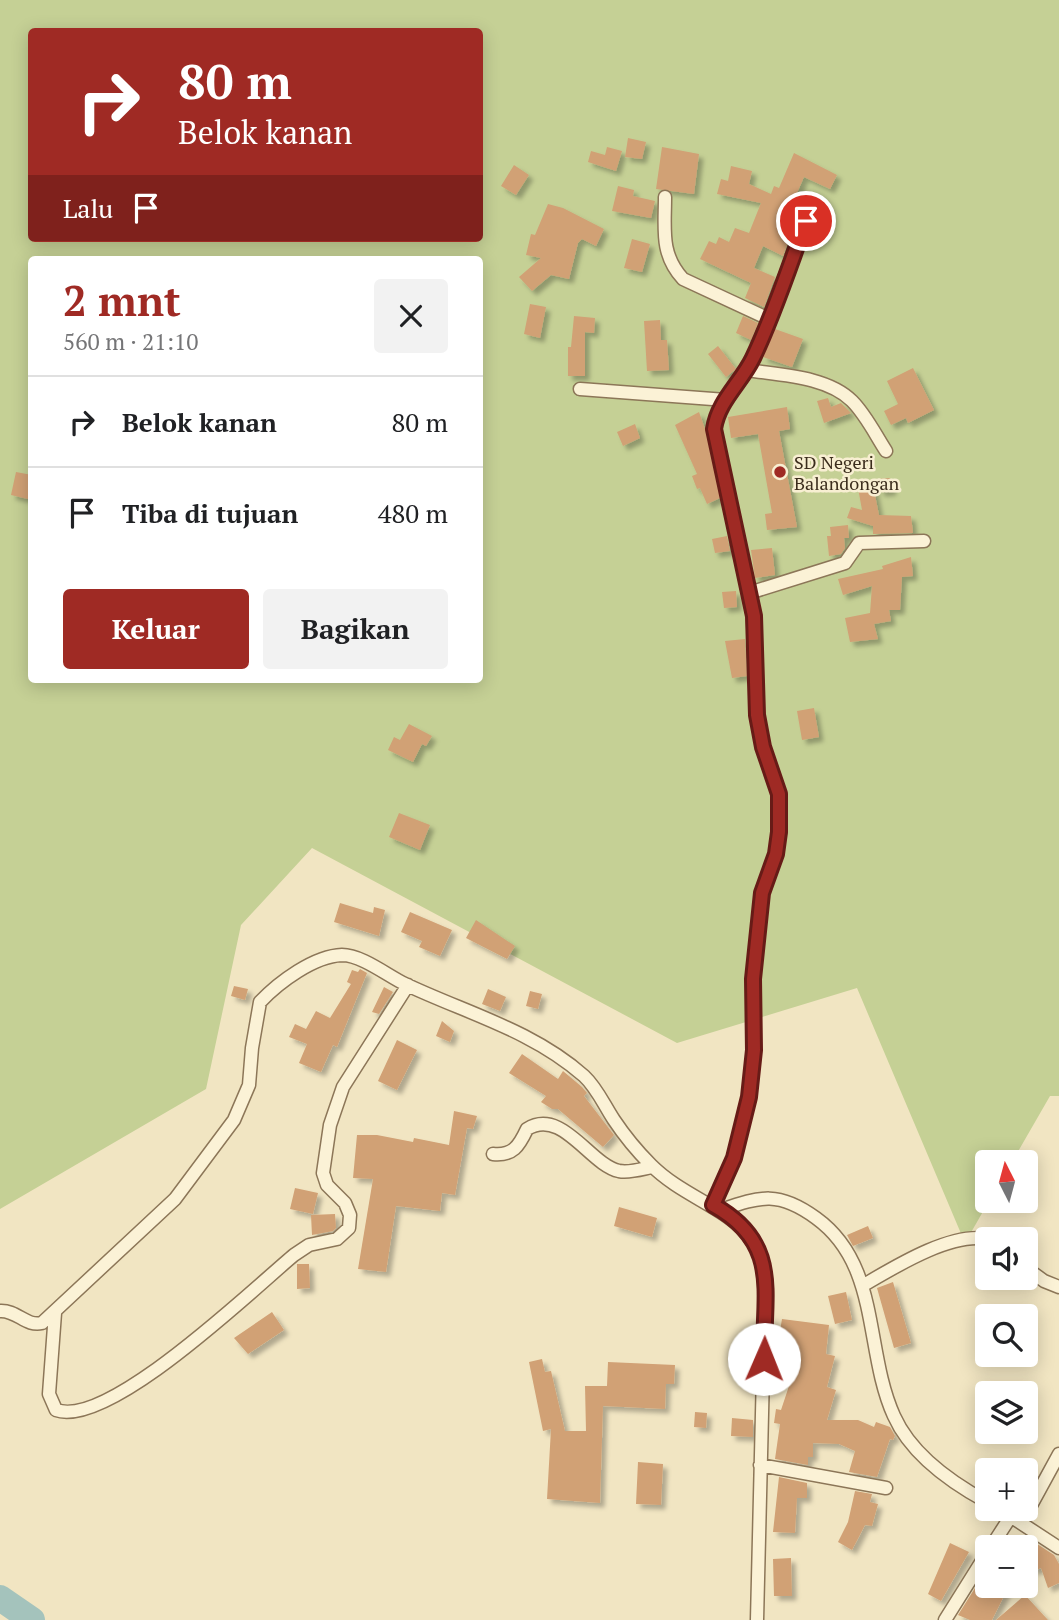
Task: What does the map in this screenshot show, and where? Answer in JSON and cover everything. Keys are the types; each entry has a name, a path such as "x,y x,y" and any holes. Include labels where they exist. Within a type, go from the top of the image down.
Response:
{"street":[{"path":"665,197 666,251 675,271 683,279 769,318"},
{"path":"717,1208 734,1158 749,1097 754,1050 753,979 762,893 776,854 779,794 758,724 756,642 749,593 714,437 717,414 747,370 813,202"},
{"path":"747,370 792,377 835,389 859,409 886,451"},
{"path":"580,389 726,400"},
{"path":"749,593 845,563 859,543 925,541"},
{"path":"0,1311 13,1311 35,1324 55,1313 78,1288 175,1199 234,1119 249,1085 255,1019 260,1002 300,971 339,956 349,956 408,985 515,1030 562,1058 590,1082 619,1128 652,1167 686,1191 717,1208 752,1238 764,1262 757,1620"},
{"path":"55,1313 49,1394 56,1410 67,1414 78,1412 128,1387 204,1335 294,1255 309,1245 344,1233 349,1228 350,1215 345,1203 327,1185 323,1173 330,1125 343,1087 408,985"},
{"path":"493,1154 505,1155 516,1150 527,1129 538,1125 564,1132 610,1168 621,1172 652,1167"},
{"path":"717,1208 760,1198 782,1199 801,1208 825,1225 845,1245 862,1286 889,1404 900,1427 940,1471 975,1495"},
{"path":"862,1286 896,1267 955,1242 975,1240"},
{"path":"1038,1277 1059,1287"},
{"path":"1038,1486 1059,1454"},
{"path":"760,1465 886,1488"},
{"path":"1002,1535 1014,1521"},
{"path":"1019,1521 1059,1548"},
{"path":"945,1620 975,1572"}],"green space":[{"path":"0,0 1059,0 1059,1096 1050,1096 1019,1150 975,1150 975,1213 982,1213 965,1243 857,988 677,1043 312,848 241,925 206,1089 0,1209"}],"building":[{"path":"628,138 646,142 642,159 625,157"},
{"path":"607,147 622,151 616,171 588,162 591,151 605,155"},
{"path":"662,147 699,154 694,194 656,189"},
{"path":"794,153 837,175 830,189 804,177 793,202 801,205 783,256 763,246 754,268 775,277 764,307 745,298 751,283 700,259 709,241 716,244 719,237 729,242 735,228 749,233 761,203 717,194 721,179 728,181 731,166 752,171 749,184 771,194 774,186 779,188"},
{"path":"514,165 529,175 516,195 501,186"},
{"path":"618,186 634,190 633,196 655,201 651,218 612,211"},
{"path":"548,204 563,208 604,229 596,246 582,239 578,243 569,279 551,275 532,291 519,277 541,258 526,255 531,234 535,235"},
{"path":"632,239 650,244 642,272 624,268"},
{"path":"530,304 546,307 540,338 524,334"},
{"path":"574,316 595,318 594,333 585,332 585,376 568,376 568,347 571,347"},
{"path":"743,316 758,323 751,340 736,333"},
{"path":"660,320 661,340 667,340 669,370 647,371 644,321"},
{"path":"775,329 803,339 792,367 763,357"},
{"path":"718,346 736,369 726,377 708,354"},
{"path":"913,368 934,410 908,423 906,418 891,425 884,411 898,404 887,381"},
{"path":"828,398 831,407 841,403 851,413 824,423 817,401"},
{"path":"787,407 790,429 779,431 797,527 767,530 765,514 772,513 758,434 731,438 728,417"},
{"path":"699,412 720,498 707,504 700,488 697,489 692,476 697,474 675,425"},
{"path":"635,424 640,438 623,446 617,432"},
{"path":"16,472 28,474 28,499 11,495"},
{"path":"890,478 892,491 880,492 878,479"},
{"path":"873,485 879,515 911,516 913,533 873,534 873,526 847,518 851,507 862,510 858,488"},
{"path":"848,525 849,538 844,538 845,548 841,554 829,556 827,536 831,536 830,527"},
{"path":"727,536 730,551 715,553 712,539"},
{"path":"772,548 775,575 755,578 751,550"},
{"path":"911,557 913,576 902,577 900,610 889,610 891,621 874,624 878,639 850,642 845,618 870,613 872,586 843,595 838,579 883,569 882,566"},
{"path":"736,591 737,607 724,608 722,592"},
{"path":"745,639 747,676 732,678 725,641"},
{"path":"814,708 819,737 802,740 797,711"},
{"path":"409,724 432,736 426,746 422,744 413,762 388,750 394,737 400,740"},
{"path":"399,813 430,825 420,850 389,837"},
{"path":"340,903 373,913 374,907 385,910 379,936 334,922"},
{"path":"410,912 452,930 440,956 419,947 422,941 401,932"},
{"path":"476,920 515,946 507,959 466,938"},
{"path":"360,969 367,973 337,1047 333,1045 321,1072 299,1063 307,1044 289,1037 295,1024 306,1029 316,1011 330,1018 351,984 347,982 352,970 358,972"},
{"path":"234,986 248,989 245,1000 231,996"},
{"path":"384,987 393,992 379,1014 372,1012"},
{"path":"488,989 506,997 500,1011 482,1004"},
{"path":"530,991 542,994 538,1009 526,1006"},
{"path":"442,1021 454,1031 450,1042 436,1036"},
{"path":"397,1040 417,1050 397,1090 378,1081"},
{"path":"522,1054 558,1079 563,1071 582,1087 587,1093 584,1096 614,1135 603,1147 558,1109 552,1109 541,1102 546,1096 509,1073"},
{"path":"454,1111 477,1116 473,1129 467,1128 455,1195 442,1193 440,1211 396,1206 386,1272 358,1269 373,1179 353,1178 357,1135 377,1135 413,1142 414,1138 449,1145"},
{"path":"295,1188 318,1193 313,1214 290,1209"},
{"path":"619,1207 657,1218 652,1237 614,1226"},
{"path":"335,1214 336,1228 333,1231 312,1235 311,1215"},
{"path":"868,1226 873,1238 853,1246 847,1235"},
{"path":"297,1264 309,1264 310,1288 297,1289"},
{"path":"893,1282 911,1343 894,1348 877,1288"},
{"path":"846,1292 852,1320 835,1324 828,1296"},
{"path":"272,1312 284,1330 248,1354 234,1338"},
{"path":"782,1319 829,1325 826,1354 835,1356 827,1387 836,1390 827,1420 858,1420 874,1427 876,1422 890,1427 895,1436 893,1440 890,1439 877,1477 849,1472 855,1451 839,1444 813,1443 813,1457 808,1457 808,1465 775,1459 780,1424 774,1423 776,1409 781,1410 791,1380 776,1376 780,1363 775,1361"},
{"path":"542,1359 545,1372 551,1371 565,1431 586,1431 585,1386 607,1386 608,1362 675,1365 674,1384 666,1384 665,1409 603,1406 600,1503 547,1499 551,1429 543,1431 529,1362"},
{"path":"695,1412 707,1413 706,1428 694,1427"},
{"path":"732,1418 753,1420 753,1437 731,1436"},
{"path":"638,1462 663,1464 661,1505 636,1504"},
{"path":"779,1477 807,1483 807,1498 797,1498 795,1533 773,1532"},
{"path":"855,1491 872,1494 870,1502 878,1504 872,1526 865,1525 852,1550 838,1542 848,1522"},
{"path":"950,1543 969,1552 941,1601 928,1594"},
{"path":"1038,1545 1054,1555 1059,1564 1059,1583 1048,1588 1041,1568 1038,1569"},
{"path":"791,1558 792,1596 774,1596 773,1559"},
{"path":"975,1588 975,1598 1003,1598 992,1620 970,1620 958,1615"},
{"path":"1022,1598 1028,1598 1048,1620 996,1620"}],"waterway":[{"path":"0,1598 32,1620"}],"place":[{"name":"SD Negeri Balandongan","path":"780,472"}],"route":[{"path":"764,1359 765,1275 761,1252 752,1238 713,1205 734,1158 749,1097 754,1050 754,967 759,941 762,893 779,842 779,794 759,732 755,694 754,616 714,429 717,414 744,375 765,332 775,298 806,221"}]}
